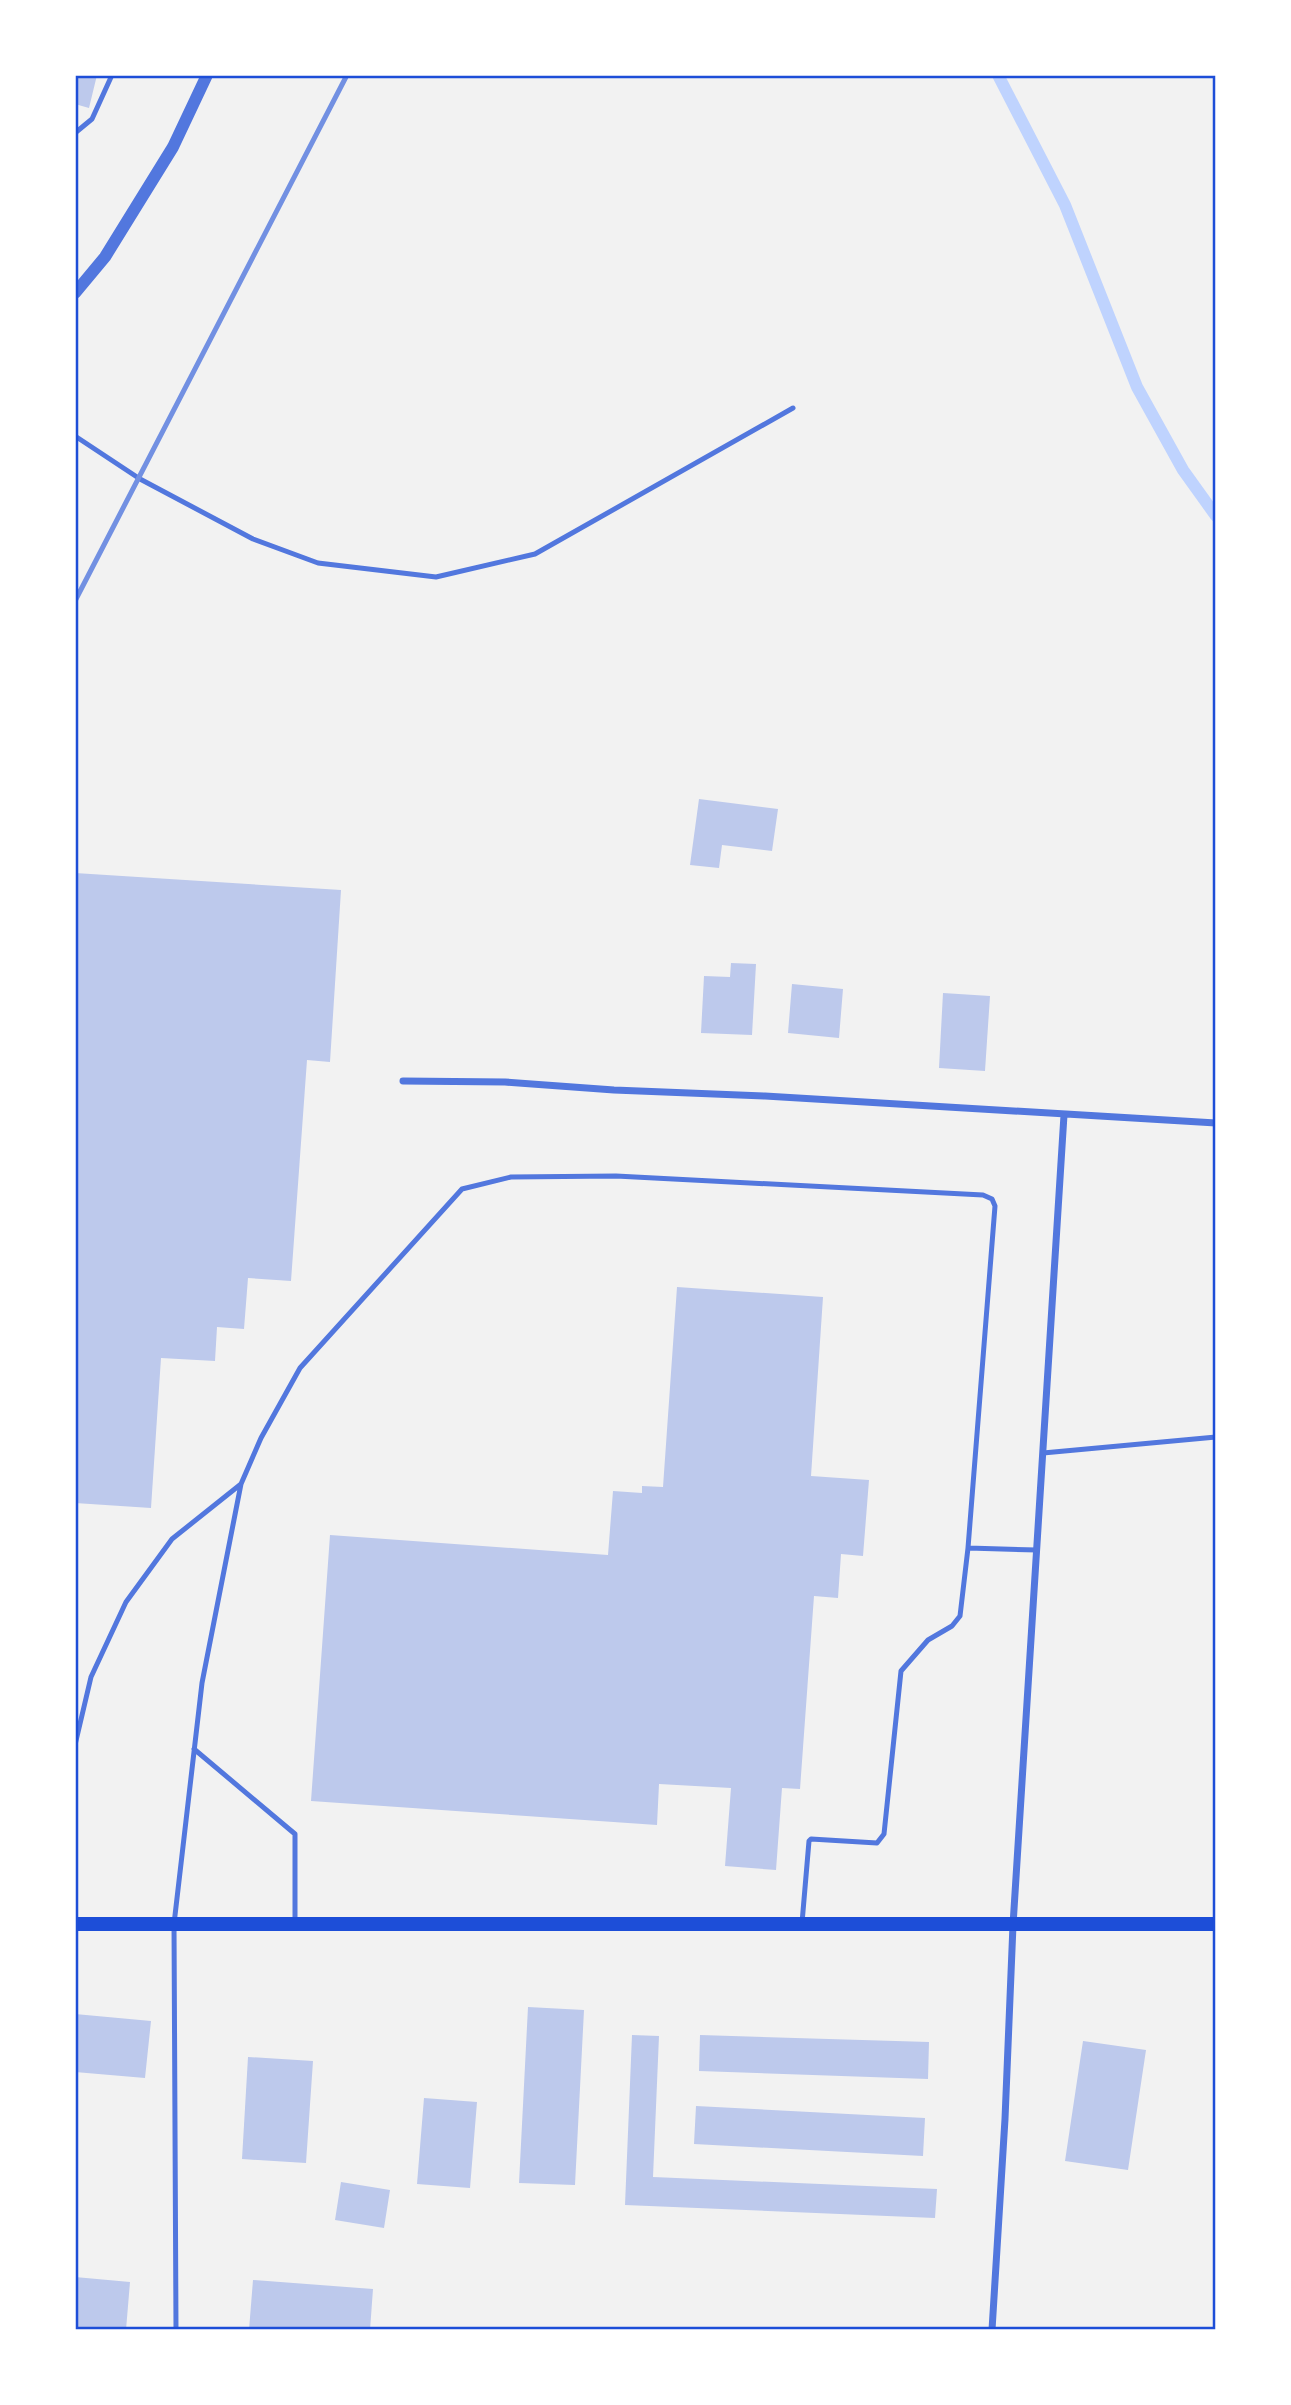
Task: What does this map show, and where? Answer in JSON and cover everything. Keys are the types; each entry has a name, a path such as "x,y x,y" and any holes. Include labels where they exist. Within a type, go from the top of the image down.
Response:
{"main road":[{"path":"75,1924 1216,1924"}],"street":[{"path":"75,293 105,257 173,147 207,75"},
{"path":"403,1081 505,1083 765,1096 1216,1123"},
{"path":"992,2330 1013,1925 1065,1115"}],"lane":[{"path":"75,133 92,119 112,75"},
{"path":"75,436 140,479 253,539 318,563 436,577 535,554 793,408"},
{"path":"176,2330 174,1924 202,1683 241,1484 261,1438 300,1368 462,1189 511,1177 616,1176 983,1195 992,1199 995,1206 968,1548 960,1616 952,1626 928,1640 901,1671 884,1834 877,1843 809,1841 801,1926"},
{"path":"1043,1453 1216,1437"},
{"path":"75,1745 91,1677 126,1602 172,1539 241,1484"},
{"path":"968,1548 1037,1550"},
{"path":"194,1749 295,1834 295,1924"}],"building":[{"path":"75,75 97,75 89,108 75,104"},
{"path":"699,799 778,809 772,851 722,845 719,868 690,865"},
{"path":"75,873 341,890 330,1062 307,1060 291,1281 248,1278 244,1329 217,1327 215,1361 161,1358 151,1508 75,1503"},
{"path":"731,963 756,964 752,1035 701,1033 704,976 730,977"},
{"path":"792,984 843,989 839,1038 788,1033"},
{"path":"943,993 990,996 985,1071 939,1068"},
{"path":"677,1287 823,1297 811,1476 869,1480 863,1556 841,1554 838,1598 814,1596 800,1789 782,1788 776,1870 725,1866 731,1788 659,1784 657,1825 311,1801 330,1535 608,1555 613,1491 642,1493 642,1486 663,1487"},
{"path":"528,2007 584,2010 575,2185 519,2183"},
{"path":"75,2014 151,2021 145,2078 75,2072"},
{"path":"632,2035 659,2036 653,2177 937,2189 935,2218 625,2205"},
{"path":"700,2035 929,2042 928,2079 699,2071"},
{"path":"1083,2041 1146,2050 1128,2170 1065,2161"},
{"path":"248,2057 313,2061 306,2163 242,2159"},
{"path":"424,2098 477,2102 470,2188 417,2184"},
{"path":"696,2106 925,2118 923,2156 694,2144"},
{"path":"341,2182 390,2190 384,2228 335,2220"},
{"path":"75,2277 130,2282 126,2330 75,2330"},
{"path":"253,2280 373,2289 370,2330 249,2330"}],"waterway":[{"path":"998,75 1065,205 1137,387 1183,470 1216,516"}],"railway":[{"path":"75,601 347,75"}]}
